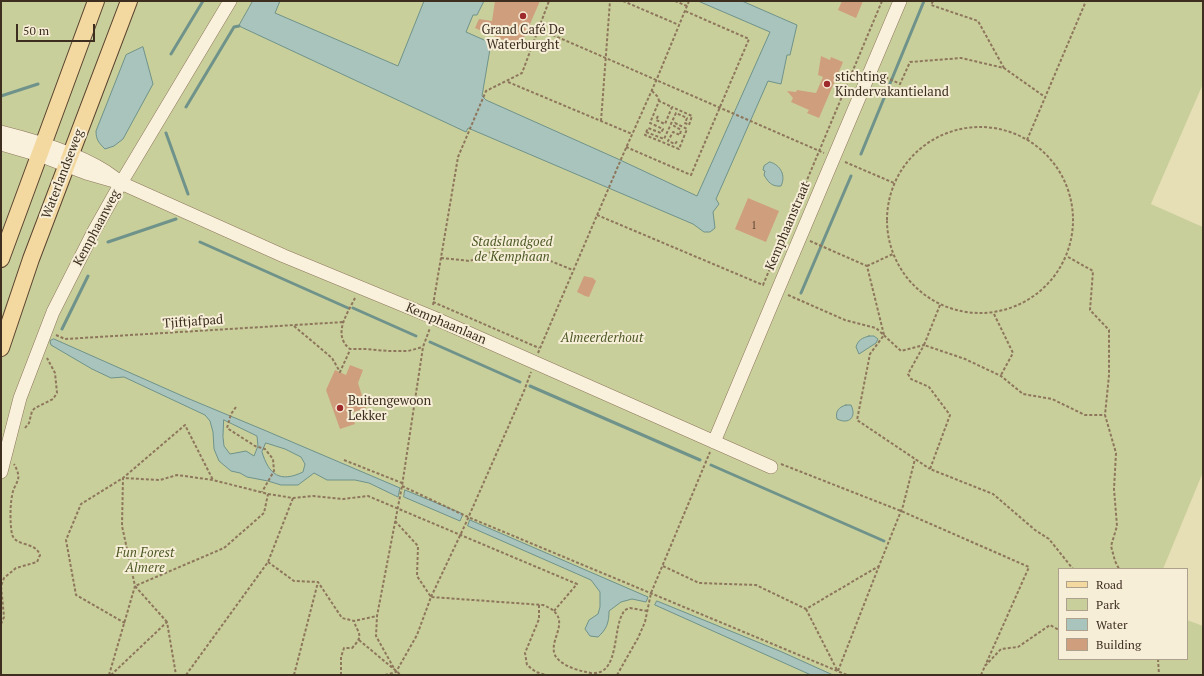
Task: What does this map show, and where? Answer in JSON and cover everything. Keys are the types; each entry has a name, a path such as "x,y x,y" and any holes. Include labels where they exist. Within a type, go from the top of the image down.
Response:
{"main road":[{"path":"1,258 96,1"},
{"name":"Waterlandseweg","path":"1,348 30,260 129,1"}],"street":[{"name":"Kemphaanweg","path":"1,472 20,398 53,312 94,231 121,183 230,1"},
{"name":"Kemphaanstraat","path":"714,442 900,1"},
{"path":"1,132 41,150"},
{"path":"1,144 41,150"},
{"name":"Kemphaanlaan","path":"41,150 68,160 89,162 107,172 121,183 284,256 534,362 769,466"}],"path":[{"path":"464,143 486,91 522,73 549,1"},
{"path":"601,121 610,1"},
{"path":"623,1 679,25"},
{"path":"675,1 687,6"},
{"path":"385,675 396,672 417,634 431,597 520,398 539,348 656,81 689,1"},
{"name":"Kemphaanstraat","path":"597,215 763,285 882,1"},
{"path":"933,1 931,5 978,21 1004,68"},
{"path":"1027,140 1086,1"},
{"path":"626,147 690,175 720,108 749,39 685,11"},
{"path":"539,29 755,123"},
{"path":"887,78 900,84 910,62 960,58 1004,68 1045,97"},
{"path":"507,81 632,134"},
{"path":"651,91 658,97 659,101 692,116 689,125 685,123 688,118 676,113 675,115"},
{"path":"659,101 650,123 663,128 661,133 648,128 644,135 679,149 687,129 675,123 674,126 681,130 680,135 673,132 668,141 675,144 678,140"},
{"path":"658,116 656,120 665,124 672,108"},
{"path":"646,132 664,139 675,115"},
{"path":"978,126 1002,129 1027,140 1045,152 1065,178 1073,207 1074,224 1073,241 1068,257 1051,282 1026,302 994,314 968,315 940,305 918,290 903,274 893,254 888,238 887,208 894,183 909,160 919,150 929,142 952,131 978,126"},
{"path":"670,139 674,141"},
{"path":"441,258 470,261 491,252 503,242 515,241 538,256 573,270"},
{"path":"818,244 867,266 893,254"},
{"path":"1068,257 1093,271 1090,310 1109,330 1109,375 1105,415 1116,453 1114,489 1117,526 1110,546 1118,568"},
{"path":"867,266 884,335"},
{"path":"360,288 344,322 341,336 344,345 350,350 365,349 388,351 408,351 423,347"},
{"path":"778,291 845,320 876,328 901,351 924,345 965,359 1001,376 1023,394 1052,399 1084,415 1105,415"},
{"path":"433,302 539,348"},
{"path":"930,469 950,415 929,387 911,379 908,374 924,345 940,305"},
{"path":"994,314 1013,354 1001,376"},
{"name":"Tjiftjafpad","path":"46,330 65,340 344,322"},
{"path":"293,325 332,358 340,372 350,350"},
{"path":"884,335 870,354 857,420 930,469 993,494 1035,530 1049,539 1071,568"},
{"path":"25,429 29,423 32,411 53,399 57,393 55,373 40,347"},
{"path":"236,407 231,414 227,428 255,446 265,449 273,459 274,471 262,492"},
{"path":"125,623 76,596 66,540 81,504 123,478 185,425 213,480"},
{"path":"617,675 638,638 645,622 651,594 714,442"},
{"path":"838,671 901,511 915,459"},
{"path":"1,624 4,618 2,586 4,578 16,568 38,562 40,555 38,550 32,546 16,540 11,532 12,495 19,474 14,464 14,460"},
{"path":"344,460 402,483"},
{"path":"769,466 777,462 901,511 1029,567 981,675"},
{"path":"123,478 160,480 177,475 213,480 268,494 293,498 313,496 343,500 368,496 577,584 554,611"},
{"path":"110,675 135,586 122,526 123,478"},
{"path":"396,672 376,636 377,616 402,486 468,517 847,675"},
{"path":"135,586 224,548 264,512 268,494"},
{"path":"186,675 268,562 293,498"},
{"path":"395,521 418,546 417,576 431,597"},
{"path":"268,562 294,580 318,582"},
{"path":"663,566 699,583 756,585 806,609 838,671"},
{"path":"806,609 879,566"},
{"path":"318,582 342,618 354,621 377,616"},
{"path":"294,675 318,582"},
{"path":"135,586 167,622 176,675"},
{"path":"431,597 539,605 550,608 558,614 560,621 553,645 553,653 560,661 569,666 581,671 595,674 604,670 611,661 618,623 623,611 630,608 647,611"},
{"path":"539,605 539,619 526,653 527,665 536,672 546,675"},
{"path":"342,675 341,657 344,648 352,648 359,640 360,636 354,621"},
{"path":"110,675 167,622"},
{"path":"985,666 1001,649 1018,647 1050,625 1058,629"},
{"path":"1,638 1,643"},
{"path":"359,640 401,675"},
{"path":"1158,660 1159,675"}],"shaded area":[{"path":"1203,84 1203,227 1151,204"},
{"path":"1203,451 1203,633 1188,626 1188,568 1154,568"}],"green space":[{"name":"Almeerderhout","path":"1,1 1203,1 1203,84 1151,204 1203,227 1203,472 1163,568 1058,568 1058,660 1188,660 1188,620 1203,626 1203,675 1,675"}],"water":[{"path":"253,1 280,1 275,13 398,66 424,1 484,1 477,15 473,15 466,32 491,43 482,96 486,100 697,196 770,32 698,1 742,1 797,25 790,55 787,55 781,84 768,81 716,199 719,204 713,212 715,228 710,232 704,232 693,224 468,128 466,132 239,26"},
{"path":"143,47 153,84 123,139 114,146 105,149 98,141 96,131 126,55"},
{"path":"770,162 774,163 782,171 783,178 781,186 771,184 764,175 764,166"},
{"path":"869,336 874,336 878,339 876,343 859,354 856,347 859,341"},
{"path":"54,339 187,398 400,488 398,497 369,483 355,480 327,480 314,473 298,485 281,485 247,477 240,473 231,471 219,461 214,449 213,432 210,421 205,415 124,377 111,378 92,369 51,345 50,341","holes":["224,420 257,436 258,446 254,456 246,451 230,454 224,446","266,443 285,449 301,457 305,464 303,472 288,477 276,475 268,466 262,452"]},
{"path":"846,405 851,405 853,413 851,419 841,421 837,419 838,410"},
{"path":"405,490 463,514 460,521 404,497"},
{"path":"470,520 648,597 646,602 632,599 621,602 609,611 609,619 604,631 598,637 590,636 585,629 589,620 598,614 600,607 600,592 591,580 468,526"},
{"path":"657,601 782,652 833,675 811,675 655,605"}],"building":[{"path":"495,1 540,1 520,47 475,28 479,19 492,21"},
{"path":"842,1 863,1 856,18 838,10"},
{"name":"stichting Kindervakantieland","path":"821,56 830,60 831,57 843,62 819,118 807,113 809,110 791,102 793,98 787,91 796,92 797,90 816,93 823,77 818,75"},
{"path":"748,198 779,211 766,242 735,229"},
{"path":"584,276 593,278 596,281 589,297 577,292"},
{"path":"350,365 363,370 358,383 366,408 351,413 355,424 340,429 326,390 335,370 346,375"}],"waterway":[{"path":"171,54 203,1"},
{"path":"861,154 924,1"},
{"path":"186,107 234,27 239,26"},
{"path":"1,96 38,84"},
{"path":"166,133 188,194"},
{"path":"801,293 851,176"},
{"path":"108,242 176,219"},
{"path":"200,242 348,308"},
{"path":"62,329 88,276"},
{"path":"353,308 416,336"},
{"path":"430,342 520,382"},
{"path":"530,386 700,460"},
{"path":"711,465 884,541"}],"place":[{"name":"Grand Café De Waterburght","path":"523,16"},
{"name":"stichting Kindervakantieland","path":"827,84"},
{"name":"Buitengewoon Lekker","path":"340,408"}],"park label":[{"name":"Stadslandgoed de Kemphaan","path":"512,250"},
{"name":"Fun Forest Almere","path":"145,560"}]}
